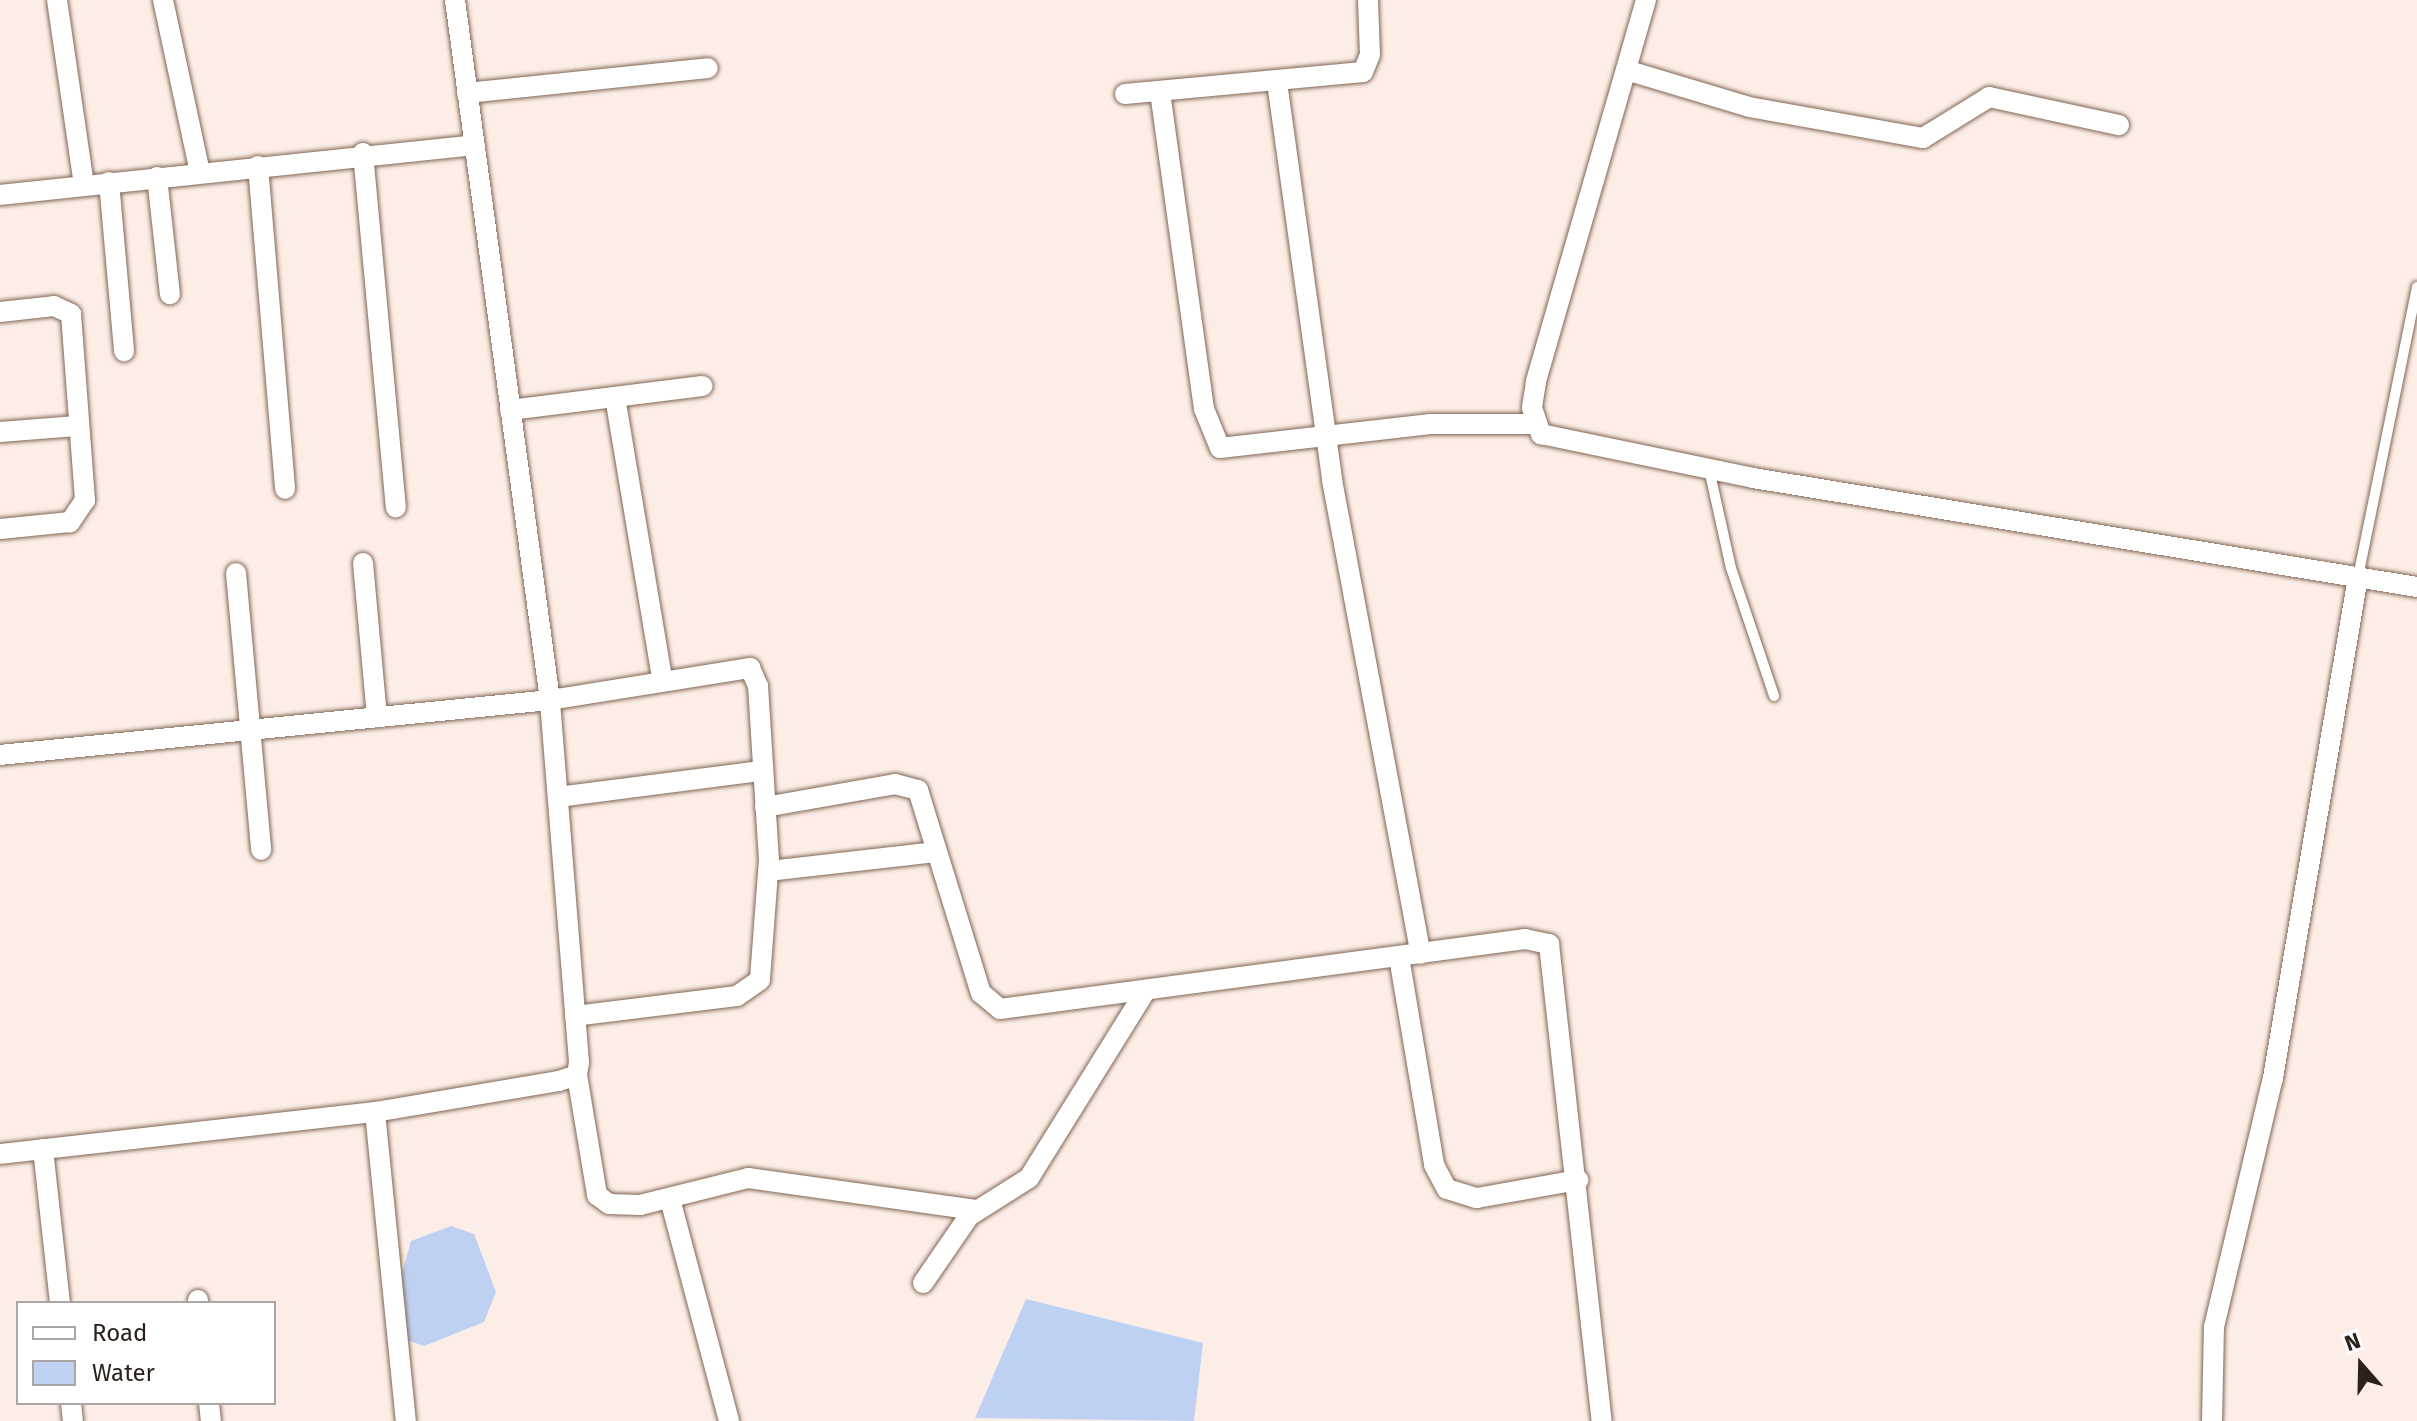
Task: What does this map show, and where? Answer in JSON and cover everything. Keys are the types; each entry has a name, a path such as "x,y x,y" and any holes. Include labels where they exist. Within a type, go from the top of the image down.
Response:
{"street":[{"path":"57,0 84,185"},
{"path":"163,0 200,172"},
{"path":"455,0 550,700 577,1075 597,1195 622,1206 670,1199 748,1178 976,1210"},
{"path":"1125,94 1277,82 1367,68 1368,0"},
{"path":"1535,424 1536,382 1646,0"},
{"path":"467,93 708,68"},
{"path":"1626,70 1749,107 1923,138 1989,97 2119,125"},
{"path":"1277,82 1327,440 1421,954"},
{"path":"1160,92 1213,441 1229,450 1327,440 1431,424 1535,424 1559,442 2417,587"},
{"path":"0,195 363,153 474,145"},
{"path":"363,153 396,507"},
{"path":"258,166 285,489"},
{"path":"157,177 170,294"},
{"path":"109,182 124,351"},
{"path":"0,312 54,306 71,314 77,426 85,500 78,517 0,529"},
{"path":"510,410 703,386"},
{"path":"615,397 662,679"},
{"path":"0,432 77,426"},
{"path":"363,563 377,717"},
{"path":"236,573 261,850"},
{"path":"2212,1421 2214,1327 2273,1078 2358,577"},
{"path":"0,755 550,700 662,679 750,668 758,686 769,871 756,988 575,1016"},
{"path":"558,797 761,771"},
{"path":"765,807 910,784 923,801 988,1003 1017,1009 1525,939 1549,944 1578,1180 1602,1421"},
{"path":"769,871 937,852"},
{"path":"1399,957 1434,1165 1447,1189 1477,1198 1578,1180"},
{"path":"923,1283 976,1210 1029,1178 1144,993"},
{"path":"0,1154 375,1112 577,1075"},
{"path":"375,1112 406,1421"},
{"path":"43,1149 60,1301"},
{"path":"670,1199 729,1421"}],"lane":[{"path":"2358,577 2417,287"},
{"path":"1709,469 1731,568 1774,696"}],"water":[{"path":"451,1226 474,1234 496,1292 484,1322 424,1346 404,1339 397,1292 411,1241"},
{"path":"1026,1299 1203,1343 1194,1421 975,1418"}]}
